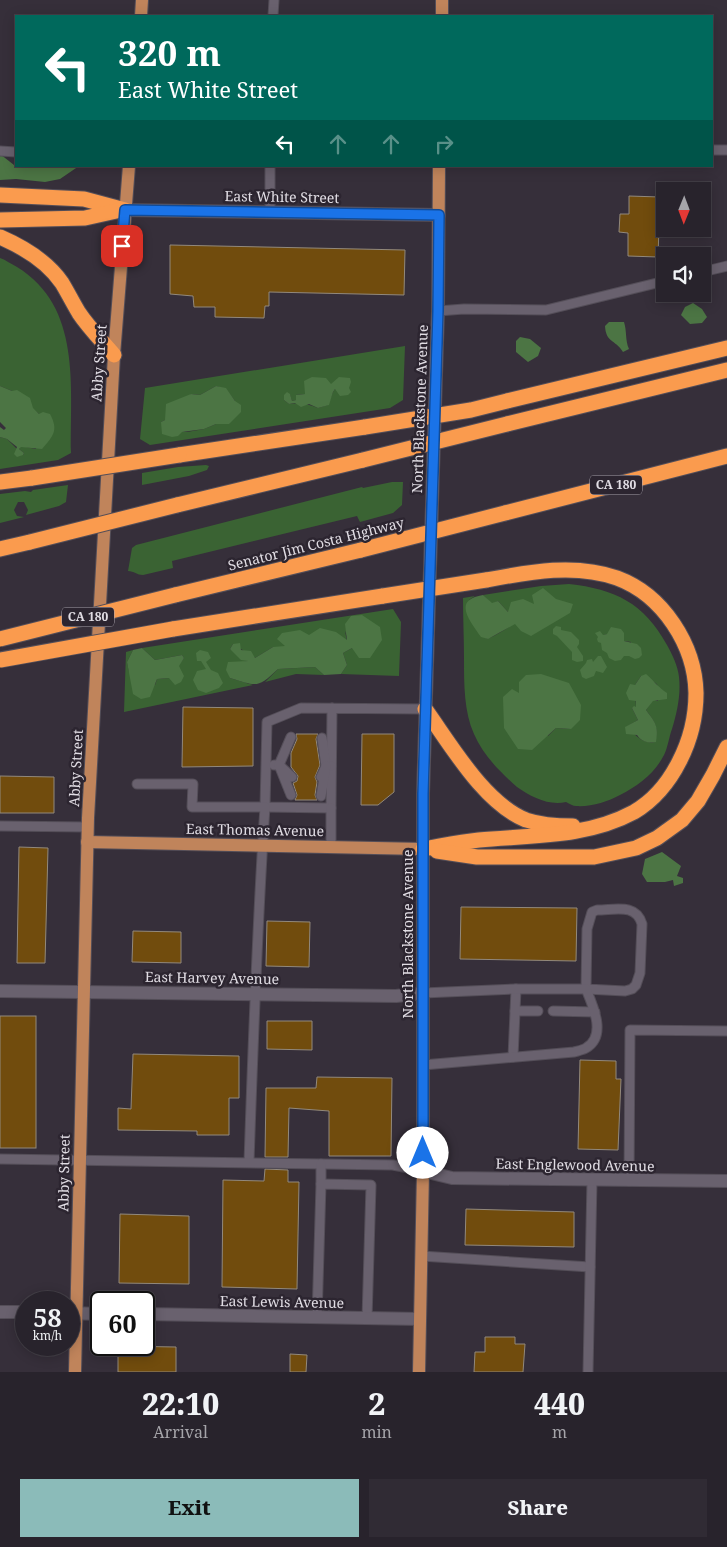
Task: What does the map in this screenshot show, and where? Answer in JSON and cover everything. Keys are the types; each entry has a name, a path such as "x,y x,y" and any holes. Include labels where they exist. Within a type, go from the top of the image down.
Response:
{"highway":[{"path":"0,195 84,199 125,210"},
{"path":"0,220 85,218 125,210"},
{"path":"0,237 18,245 50,269 61,281 80,314 114,355"},
{"path":"0,482 471,410 727,348"},
{"path":"0,549 727,370"},
{"name":"Senator Jim Costa Highway","path":"0,639 361,550 727,456"},
{"path":"0,660 174,629 552,570 593,572 617,578 637,588 653,600 678,631 688,653 694,673 696,692 693,724 689,741 674,772 665,784 636,811 609,823 556,835 477,840 423,849"},
{"path":"425,709 477,781 492,797 508,809 526,819 543,824 580,826 609,823"},
{"path":"423,849 477,857 594,857 636,848 657,838 682,820 698,801 714,775 727,747"}],"main road":[{"path":"141,15 142,0"},
{"path":"442,0 442,15"},
{"name":"Abby Street","path":"73,1291 80,1160 88,827 114,355 129,167"},
{"name":"North Blackstone Avenue","path":"419,1372 423,1171 425,709 438,311 439,167"},
{"name":"East White Street","path":"125,210 439,215"},
{"name":"East Thomas Avenue","path":"88,842 423,849"},
{"name":"Abby Street","path":"74,1356 75,1372"}],"street":[{"name":"East Harvey Avenue","path":"0,991 396,996 424,993"},
{"name":"East Englewood Avenue","path":"423,1171 452,1178 727,1181"},
{"path":"0,1312 15,1312"},
{"name":"East Lewis Avenue","path":"155,1314 420,1320"}],"lane":[{"path":"273,15 274,0"},
{"path":"713,150 727,150"},
{"path":"0,151 15,152"},
{"path":"270,167 270,212"},
{"path":"711,270 727,266"},
{"path":"438,311 464,309 546,310 656,283"},
{"path":"249,1162 254,994 265,807 267,722 301,708 425,709"},
{"path":"331,847 329,766 332,708"},
{"path":"291,738 279,765 291,795"},
{"path":"321,796 329,766 322,738"},
{"path":"279,765 291,753"},
{"path":"322,754 329,766"},
{"path":"266,765 279,765 292,777"},
{"path":"321,777 329,766"},
{"path":"137,784 193,784 192,807 331,808"},
{"path":"0,826 88,827"},
{"path":"423,1065 574,1052 586,1048 595,1038 597,1026 586,989 587,929 592,912 597,910 630,910 636,912 640,917 642,924 640,972 636,985 632,989 625,991 586,989 516,989 424,993"},
{"path":"513,1057 516,989"},
{"path":"515,1011 538,1011"},
{"path":"553,1011 594,1012"},
{"path":"628,1181 630,1030 727,1032"},
{"path":"0,1159 394,1165 423,1171"},
{"path":"317,1318 321,1164"},
{"path":"588,1372 592,1180"},
{"path":"321,1184 371,1185 368,1319"},
{"path":"421,1256 590,1267"}],"green space":[{"path":"0,154 15,164 15,167 78,167 60,179 45,182 16,179 0,180"},
{"path":"0,258 17,267 38,284 53,304 62,326 68,350 71,375 71,453 58,460 0,469 0,437 7,439 23,455 24,453 19,449 21,446 36,449 39,414 12,391 0,386"},
{"path":"693,303 702,309 707,317 702,323 690,324 681,315 685,307"},
{"path":"609,322 624,322 629,349 623,352 609,338 605,326"},
{"path":"520,337 530,339 541,348 538,356 528,362 516,352 516,341"},
{"path":"405,346 403,400 390,408 150,445 140,439 145,388","holes":["331,384 348,395 335,389 328,405 318,408 297,403 289,404 284,400 290,395 292,401 296,400 296,395 305,394","216,386 226,389 235,401 229,424 216,424 204,429 182,432 161,422 191,394 200,395"]},
{"path":"312,377 326,378 331,384 339,377 350,378 349,388 351,392 348,395 340,396 335,389 329,405 318,408 309,404 301,407 295,403 289,404 284,400 284,395 287,392 290,394 292,401 296,400 296,395 305,394 304,381"},
{"path":"0,386 12,391 17,390 30,398 33,408 39,414 43,412 50,414 53,420 54,433 42,449 21,447 19,449 24,453 17,457 14,454 17,447 7,439 0,437 0,427 4,430 6,428 0,422"},
{"path":"216,386 226,388 235,401 241,405 241,412 229,424 216,424 204,429 182,432 178,436 172,437 162,434 161,422 165,420 166,404 191,394 200,395"},
{"path":"209,466 207,470 189,476 142,485 142,473"},
{"path":"403,482 402,505 393,513 360,522 357,516 172,561 173,568 143,575 128,571 132,548 136,545 362,487"},
{"path":"68,485 66,502 59,506 26,515 28,510 24,502 18,502 14,510 17,516 24,517 0,523 0,494 31,492 33,490"},
{"path":"569,584 585,586 614,594 627,601 648,618 658,631 671,652 677,669 679,690 677,710 667,749 660,762 651,773 633,787 615,798 599,804 574,806 566,802 547,802 522,791 492,763 478,742 468,717 465,688 463,598 475,596 469,600 487,639 513,624 534,604 508,612 498,601 492,604 483,595 541,586","holes":["607,634 631,642 629,656 616,652 603,644 598,637","641,676 657,684 659,690 658,701 653,700 646,710 652,718 657,732 655,742 651,743 643,740 626,727 638,720 632,708 636,707 635,685","519,693 571,729 556,728 548,736"]},
{"path":"543,588 556,599 573,604 570,613 531,636 521,631 515,624 488,639 481,637 466,612 468,602 473,598 483,595 492,603 498,601 508,612 511,602 523,599 534,604 532,595"},
{"path":"393,609 401,622 399,676 341,674 347,665 343,653 352,648 345,631 347,641 309,636 285,647 273,647 255,658 233,644 230,649 249,660 244,662 228,662 230,678 253,685 124,712 126,652 133,650 127,662 129,672 155,685 157,679 169,678 184,658 182,655 155,660 142,648"},
{"path":"362,615 380,627 382,640 370,658 359,658 352,648 343,653 347,665 341,674 324,675 315,667 278,669 261,683 252,684 230,678 226,670 228,662 248,661 241,660 230,649 233,644 240,643 241,650 251,651 255,658 273,647 285,646 277,639 282,633 300,630 309,635 320,628 336,632 347,640 345,624 351,616"},
{"path":"556,626 561,627 561,630 571,632 579,640 577,647 583,656 583,661 577,662 572,660 572,652 553,634 553,629"},
{"path":"611,627 621,629 624,633 624,641 637,644 641,648 642,655 639,658 635,659 624,656 621,660 615,661 609,658 607,653 602,650 601,643 598,642 598,637 595,633 600,631 603,635 607,634"},
{"path":"142,648 155,660 182,655 184,658 179,666 184,676 181,682 175,685 169,678 157,679 150,697 141,699 133,694 127,662 133,650"},
{"path":"200,650 208,652 211,658 206,662 211,670 218,673 223,683 219,688 206,693 198,690 193,680 197,671 206,669 201,661 197,661 196,653"},
{"path":"598,656 601,656 607,667 603,673 596,671 594,676 586,679 582,677 580,670 587,660 592,659 593,662"},
{"path":"315,667 324,675 296,674 265,682 278,669"},
{"path":"541,674 569,683 581,705 580,720 571,729 556,728 532,750 518,749 504,728 503,697 512,689 519,693 519,682 526,675"},
{"path":"646,674 667,693 667,699 653,701 646,710 657,728 656,742 653,743 645,742 637,735 626,734 625,727 638,720 632,708 636,707 636,701 629,700 626,693 630,684 635,685 641,676"},
{"path":"662,852 681,866 677,876 683,878 683,883 674,886 673,880 647,882 642,874 645,859"}],"building":[{"path":"629,196 656,197 656,238 659,238 656,257 628,256 628,233 619,232 620,214 629,214"},
{"path":"170,245 405,250 404,295 269,292 269,306 265,306 264,318 215,317 215,307 194,307 193,296 170,294"},
{"path":"183,707 253,708 253,766 182,767"},
{"path":"296,734 318,734 316,739 320,765 315,777 317,782 315,795 317,800 295,800 297,795 293,783 297,781 298,776 291,767 291,753 297,739"},
{"path":"362,734 394,734 394,792 378,805 361,805"},
{"path":"0,776 54,777 54,813 0,813"},
{"path":"19,847 48,848 45,963 17,963"},
{"path":"461,907 577,908 576,961 460,959"},
{"path":"267,921 310,922 309,967 266,966"},
{"path":"133,931 181,932 181,963 132,962"},
{"path":"0,1016 36,1016 36,1148 0,1148"},
{"path":"267,1021 312,1021 312,1050 267,1049"},
{"path":"133,1054 239,1056 239,1098 229,1098 229,1135 197,1135 197,1131 118,1130 118,1108 131,1109"},
{"path":"580,1060 616,1061 616,1079 621,1079 618,1150 578,1149"},
{"path":"317,1077 392,1078 391,1156 329,1156 329,1111 289,1108 288,1157 265,1157 266,1088 316,1088"},
{"path":"265,1169 288,1170 288,1182 299,1182 297,1289 222,1287 223,1180 264,1181"},
{"path":"466,1209 574,1212 574,1247 465,1245"},
{"path":"120,1214 189,1216 189,1284 119,1283"},
{"path":"485,1337 515,1337 515,1344 525,1344 523,1372 474,1372 475,1352 485,1352"},
{"path":"155,1347 176,1347 176,1372 118,1372 118,1356 155,1356"},
{"path":"290,1354 307,1355 306,1372 290,1372"}],"route":[{"path":"122,246 125,210 439,215 438,311 423,794 423,1153"}]}
